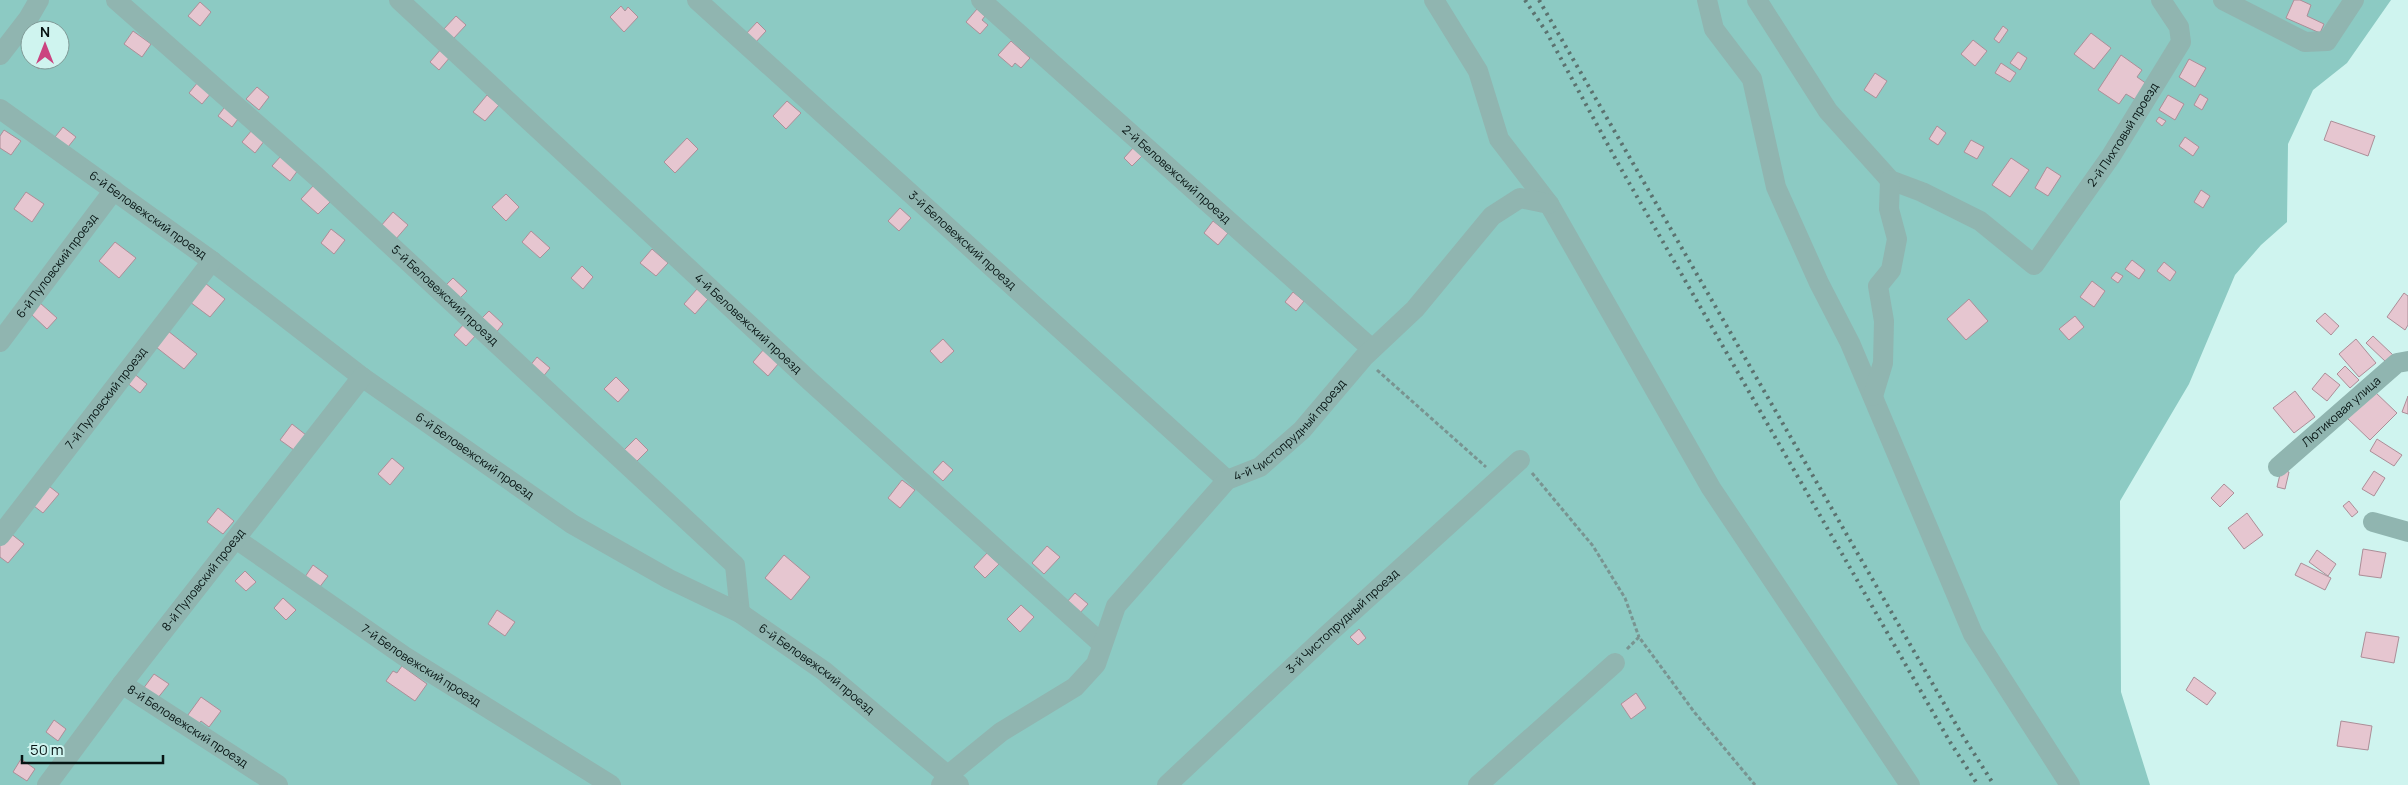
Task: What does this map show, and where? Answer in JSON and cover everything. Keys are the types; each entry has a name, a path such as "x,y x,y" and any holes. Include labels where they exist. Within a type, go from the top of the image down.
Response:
{"street":[{"path":"0,55 28,19 39,0"},
{"name":"5-й Беловежский проезд","path":"116,0 317,177 735,565 740,613"},
{"name":"4-й Беловежский проезд","path":"399,0 804,376 1102,644"},
{"name":"3-й Беловежский проезд","path":"697,0 1227,480"},
{"name":"2-й Беловежский проезд","path":"981,0 1368,353"},
{"path":"1434,0 1478,71 1499,139 1549,204 1712,488 1910,785"},
{"path":"1707,0 1714,29 1752,79 1776,187 1819,283 1850,343 1973,634 2070,785"},
{"path":"1757,0 1828,111 1890,180 1889,209 1897,239 1891,270 1878,286 1884,321 1883,363 1873,396"},
{"name":"2-й Пихтовый проезд","path":"1890,180 1922,192 1980,221 2034,265 2111,156 2181,42 2179,27 2161,0"},
{"path":"2224,0 2305,42 2328,41 2354,0"},
{"name":"6-й Беловежский проезд","path":"0,109 212,261 362,377 572,524 669,579 740,613 824,670 949,782"},
{"name":"6-й Пуловский проезд","path":"0,342 114,190"},
{"name":"4-й Чистопрудный проезд","path":"949,782 1000,732 1076,688 1096,664 1116,606 1227,480 1260,467 1302,430 1368,353 1415,309 1492,216 1520,198 1549,204"},
{"name":"7-й Пуловский проезд","path":"0,536 212,261"},
{"name":"Лютиковая улица","path":"2278,468 2397,363 2408,361"},
{"name":"8-й Пуловский проезд","path":"48,785 122,684 362,377"},
{"name":"3-й Чистопрудный проезд","path":"1167,785 1327,635 1520,460"},
{"path":"2373,522 2408,532"},
{"name":"7-й Беловежский проезд","path":"236,539 404,656 611,785"},
{"path":"1478,785 1615,663"},
{"name":"8-й Беловежский проезд","path":"122,684 278,785"}],"path":[{"path":"1368,353 1499,479"},
{"path":"1520,460 1593,546 1625,598 1639,636 1695,713 1755,785"},
{"path":"1615,663 1639,636"}],"shaded area":[{"path":"0,0 2391,0 2347,63 2313,90 2288,144 2287,222 2261,245 2235,275 2189,384 2120,501 2121,692 2150,785 0,785"}],"building":[{"path":"2294,0 2300,0 2311,5 2307,16 2324,24 2320,33 2286,18"},
{"path":"200,2 211,12 200,26 188,16"},
{"path":"621,6 625,11 628,7 638,17 624,32 610,17"},
{"path":"977,9 985,16 982,20 988,25 980,34 966,22"},
{"path":"456,16 466,25 453,39 443,30"},
{"path":"757,22 766,31 754,44 745,35"},
{"path":"2003,26 2008,30 1999,43 1994,39"},
{"path":"133,31 151,44 142,57 124,44"},
{"path":"2091,33 2111,48 2094,69 2074,54"},
{"path":"1973,40 1987,51 1975,66 1961,54"},
{"path":"1011,41 1030,58 1021,68 1015,63 1012,67 998,55"},
{"path":"442,48 451,56 439,70 430,62"},
{"path":"2018,52 2027,58 2020,70 2010,63"},
{"path":"2121,55 2142,70 2137,77 2147,84 2136,100 2126,94 2119,104 2098,90"},
{"path":"2189,59 2206,68 2195,87 2179,77"},
{"path":"2001,63 2016,73 2010,82 1995,73"},
{"path":"1875,73 1887,81 1876,98 1864,90"},
{"path":"198,82 212,92 202,104 189,93"},
{"path":"257,87 269,97 259,110 246,99"},
{"path":"2200,94 2208,99 2202,110 2194,105"},
{"path":"487,95 499,105 485,121 473,112"},
{"path":"2168,95 2184,104 2175,120 2159,110"},
{"path":"787,101 801,113 786,129 773,116"},
{"path":"227,104 241,115 232,127 218,116"},
{"path":"2159,117 2166,121 2162,126 2156,121"},
{"path":"2331,121 2375,136 2368,156 2324,140"},
{"path":"1937,126 1946,133 1938,145 1929,139"},
{"path":"63,127 76,137 68,147 55,137"},
{"path":"4,130 21,141 11,155 0,148 0,136"},
{"path":"252,130 265,140 255,153 242,142"},
{"path":"2185,137 2199,147 2193,156 2179,146"},
{"path":"687,138 698,149 675,173 664,162"},
{"path":"1971,140 1984,147 1977,159 1964,152"},
{"path":"1134,147 1143,155 1132,166 1124,158"},
{"path":"281,156 298,170 290,181 272,166"},
{"path":"2011,158 2029,170 2010,197 1992,185"},
{"path":"2047,167 2061,176 2048,196 2035,188"},
{"path":"314,185 331,201 318,214 301,199"},
{"path":"2201,190 2210,196 2203,208 2194,202"},
{"path":"26,192 44,204 32,222 14,209"},
{"path":"506,194 519,207 506,221 492,207"},
{"path":"900,208 911,218 899,231 888,221"},
{"path":"393,212 408,225 395,240 380,227"},
{"path":"1213,221 1228,233 1218,245 1204,233"},
{"path":"331,229 345,240 334,254 321,243"},
{"path":"531,231 550,248 540,258 522,242"},
{"path":"115,242 136,258 119,278 99,261"},
{"path":"652,249 668,263 656,276 640,263"},
{"path":"2132,260 2145,270 2139,279 2125,269"},
{"path":"2164,262 2176,272 2170,281 2157,271"},
{"path":"582,266 593,277 583,289 571,278"},
{"path":"2116,272 2123,276 2118,283 2111,278"},
{"path":"453,278 467,291 456,302 443,288"},
{"path":"2092,281 2105,291 2094,307 2080,297"},
{"path":"205,283 225,299 210,317 190,302"},
{"path":"697,289 708,299 695,314 684,304"},
{"path":"1293,292 1304,301 1296,311 1285,302"},
{"path":"2404,293 2408,296 2408,325 2405,330 2387,317"},
{"path":"1969,299 1988,321 1966,340 1947,319"},
{"path":"40,303 57,318 47,329 31,314"},
{"path":"489,311 503,324 494,335 479,321"},
{"path":"2325,313 2339,326 2331,335 2316,321"},
{"path":"2075,316 2084,327 2069,340 2059,329"},
{"path":"465,323 477,334 466,346 454,335"},
{"path":"168,331 197,354 184,369 156,347"},
{"path":"2373,336 2393,355 2386,362 2366,343"},
{"path":"943,339 954,351 941,363 930,351"},
{"path":"2356,339 2376,363 2359,377 2339,354"},
{"path":"764,349 779,363 768,376 753,362"},
{"path":"537,357 550,368 542,378 529,367"},
{"path":"2345,366 2359,380 2350,388 2337,374"},
{"path":"133,373 147,384 140,393 126,382"},
{"path":"2325,373 2340,385 2327,401 2312,389"},
{"path":"616,377 629,390 618,402 604,389"},
{"path":"2295,391 2315,417 2294,433 2273,408"},
{"path":"2374,391 2397,413 2370,440 2347,418"},
{"path":"2408,396 2408,414 2402,412"},
{"path":"292,424 306,435 294,450 280,440"},
{"path":"636,438 648,450 634,464 622,452"},
{"path":"2377,439 2402,455 2394,466 2370,451"},
{"path":"392,458 404,468 390,485 378,474"},
{"path":"943,461 953,470 943,481 933,472"},
{"path":"2281,470 2289,472 2285,489 2277,487"},
{"path":"2374,471 2385,478 2374,496 2362,489"},
{"path":"902,480 915,490 900,508 888,498"},
{"path":"45,483 59,494 43,513 30,503"},
{"path":"2224,484 2234,493 2220,507 2211,498"},
{"path":"2349,501 2358,512 2352,517 2343,506"},
{"path":"218,508 234,521 223,534 207,522"},
{"path":"2247,513 2263,535 2244,549 2228,528"},
{"path":"10,533 24,544 8,563 0,557 0,545"},
{"path":"1047,546 1060,557 1044,574 1032,563"},
{"path":"2363,549 2386,553 2381,578 2359,575"},
{"path":"2317,550 2336,564 2328,576 2309,562"},
{"path":"987,553 999,564 985,578 974,567"},
{"path":"784,555 810,577 791,600 765,578"},
{"path":"2301,563 2331,578 2325,590 2295,575"},
{"path":"313,565 328,576 319,588 305,577"},
{"path":"245,571 256,582 246,591 235,581"},
{"path":"1075,593 1088,604 1079,614 1066,603"},
{"path":"283,598 296,610 286,620 274,608"},
{"path":"1021,605 1034,617 1020,632 1007,619"},
{"path":"497,610 515,622 505,636 488,624"},
{"path":"1359,629 1366,638 1358,645 1350,637"},
{"path":"2366,632 2399,637 2394,663 2361,657"},
{"path":"402,666 427,684 415,701 386,681 393,671 397,673"},
{"path":"154,674 169,684 157,699 143,689"},
{"path":"2194,677 2216,693 2207,705 2186,690"},
{"path":"1636,693 1646,708 1631,719 1621,704"},
{"path":"201,697 221,711 209,727 201,721 196,727 185,719"},
{"path":"54,720 66,729 58,741 46,732"},
{"path":"2341,721 2372,726 2368,750 2337,746"},
{"path":"21,759 35,769 27,781 13,772"}],"railway":[{"path":"1525,0 1547,33 1620,167 1950,742 1978,785"},
{"path":"1539,0 1961,733 1994,785"}]}
